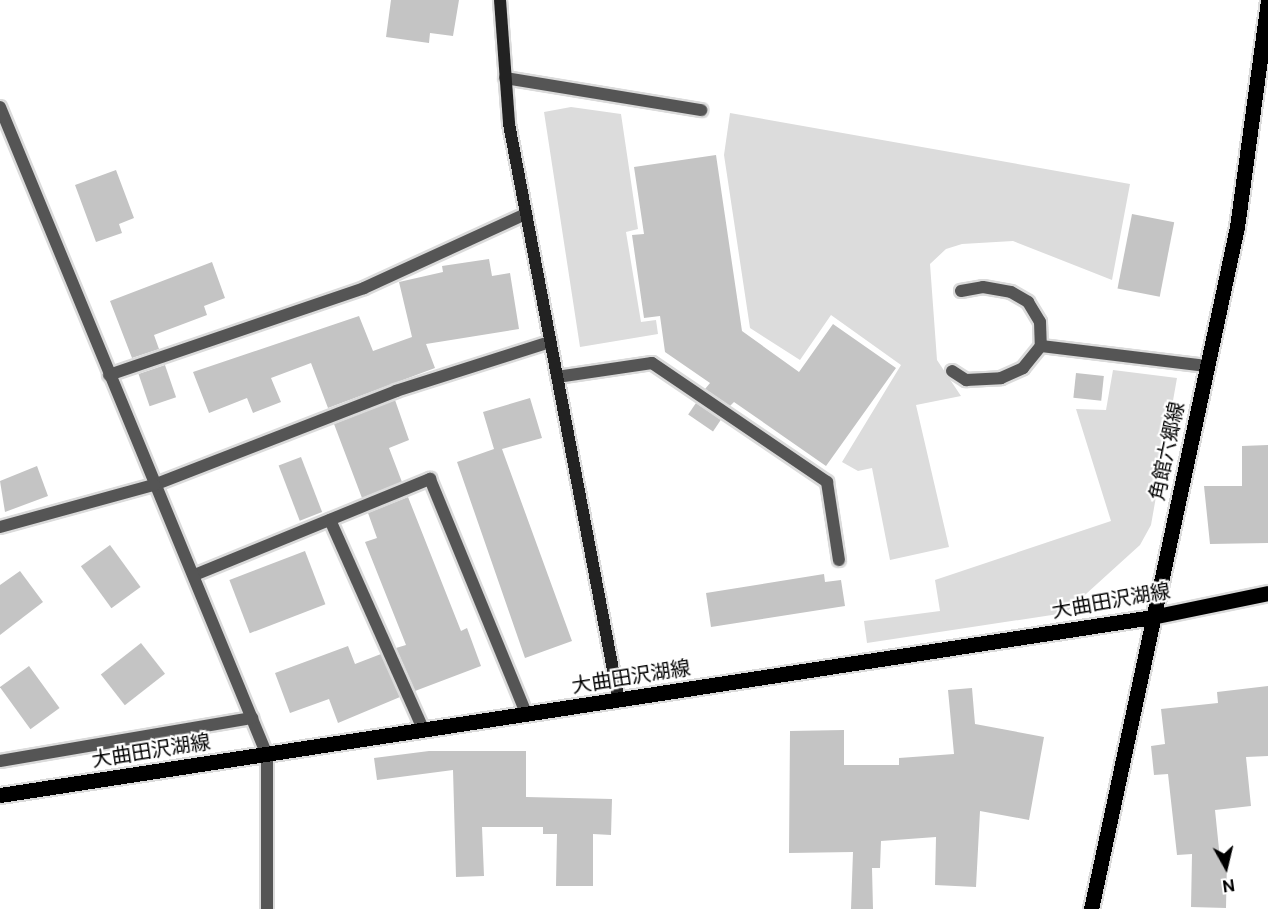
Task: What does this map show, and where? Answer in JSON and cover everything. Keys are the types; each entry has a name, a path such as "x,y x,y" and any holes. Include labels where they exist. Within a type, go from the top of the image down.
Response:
{"main road":[{"name":"角館六郷線","path":"1091,909 1237,227 1268,0"},
{"name":"大曲田沢湖線","path":"0,795 1152,617 1268,593"}],"street":[{"path":"500,0 506,78 526,214 618,701"},
{"path":"506,78 701,110"},
{"path":"0,107 154,485 196,574 267,755 267,909"},
{"path":"109,375 364,288 526,214"},
{"path":"952,370 966,381 1001,378 1023,368 1041,346 1040,322 1028,302 1011,292 983,286 961,291"},
{"path":"0,527 154,485 396,391 550,342"},
{"path":"1041,346 1207,366"},
{"path":"557,378 652,363 827,483 839,560"},
{"path":"196,574 430,479 527,715"},
{"path":"330,520 424,731"},
{"path":"0,761 252,718"}],"shaded area":[{"path":"571,107 621,114 638,229 626,232 641,322 656,320 658,334 580,347 544,112"},
{"path":"730,113 1130,184 1112,280 1013,241 962,244 946,249 930,264 937,360 961,396 916,405 949,547 890,560 872,468 858,471 842,462 901,365 831,315 800,360 750,328 724,155"},
{"path":"1113,370 1177,378 1151,525 1140,545 1065,613 867,643 864,621 940,611 935,580 1111,521 1076,409 1106,410"}],"building":[{"path":"391,0 459,0 453,36 430,33 429,43 386,37"},
{"path":"716,155 742,331 799,372 833,324 896,368 826,466 734,402 730,406 705,389 710,383 665,352 660,316 644,318 632,235 644,234 634,167"},
{"path":"116,170 134,218 119,224 122,233 96,242 75,185"},
{"path":"1132,214 1174,222 1160,297 1117,289"},
{"path":"489,259 492,276 510,273 519,329 426,344 435,368 328,408 311,363 271,378 281,402 253,413 247,398 209,413 193,372 359,316 373,351 412,337 399,282 443,272 442,266"},
{"path":"212,262 225,298 204,306 207,315 154,335 159,349 132,358 110,301"},
{"path":"165,365 176,397 150,406 139,374"},
{"path":"1076,373 1104,376 1101,401 1073,398"},
{"path":"530,398 542,438 502,449 572,641 525,658 457,462 494,449 483,412"},
{"path":"395,400 409,440 389,448 402,482 362,498 334,424"},
{"path":"696,403 721,420 713,431 688,415"},
{"path":"1268,445 1268,543 1210,544 1204,486 1242,486 1242,446"},
{"path":"301,457 322,512 300,521 279,466"},
{"path":"37,466 48,496 5,512 0,481"},
{"path":"408,497 461,631 467,628 481,666 415,691 396,648 406,645 365,542 377,538 368,513"},
{"path":"110,545 141,587 111,608 81,566"},
{"path":"305,551 325,604 250,633 229,580"},
{"path":"20,571 43,602 0,635 0,585"},
{"path":"824,574 825,582 841,580 845,606 711,627 706,593"},
{"path":"141,643 165,674 125,705 101,674"},
{"path":"348,646 355,664 381,654 400,697 338,723 329,699 290,713 275,673"},
{"path":"29,666 60,708 30,729 0,687"},
{"path":"1268,686 1268,756 1246,757 1251,806 1215,810 1220,859 1227,860 1226,908 1191,907 1192,854 1177,855 1168,774 1154,775 1151,746 1165,744 1161,709 1218,703 1217,692"},
{"path":"972,688 975,724 1044,737 1029,820 980,811 976,887 935,885 936,837 881,841 880,868 872,868 873,909 851,909 853,852 789,853 790,731 844,730 844,765 899,765 899,758 954,754 948,690"},
{"path":"429,751 526,751 526,797 612,799 611,835 593,834 593,886 556,886 557,834 543,834 543,827 482,827 484,876 456,877 453,770 377,780 374,758"}]}
